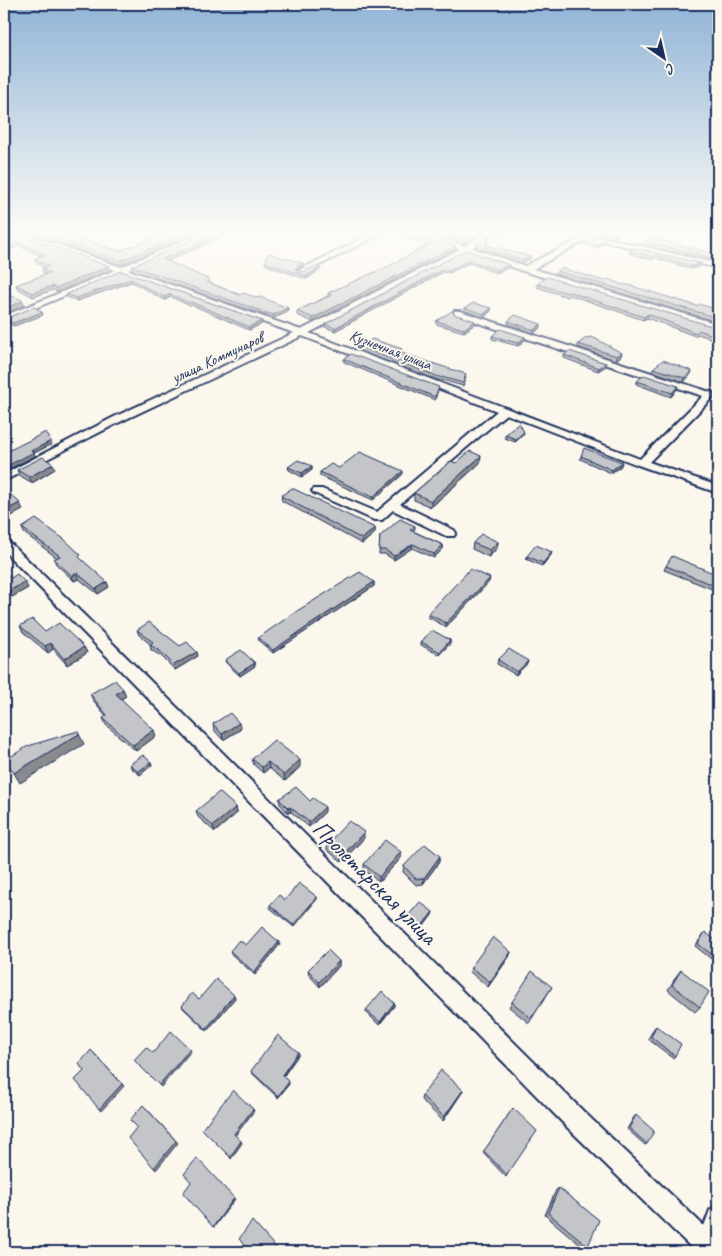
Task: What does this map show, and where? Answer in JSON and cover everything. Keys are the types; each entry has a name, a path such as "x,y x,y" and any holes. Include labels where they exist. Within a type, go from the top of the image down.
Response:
{"street":[{"path":"4,319 75,290"},
{"name":"Кузнечная улица","path":"178,290 302,333 642,463 718,490"},
{"name":"улица Коммунаров","path":"4,478 118,419 302,333 386,290"},
{"path":"594,290 718,327"},
{"path":"457,313 714,396 642,463"},
{"path":"318,491 378,517 505,410"},
{"path":"392,506 450,533"},
{"name":"Пролетарская улица","path":"4,544 576,1120 710,1250"},
{"path":"710,1250 718,1218"}],"building":[{"path":"25,290 42,290 32,293"},
{"path":"77,290 100,290 76,298 67,294"},
{"path":"150,290 173,290 262,321 249,327 170,294 165,297"},
{"path":"200,290 226,290 240,295 244,293 288,308 273,315"},
{"path":"336,290 369,290 313,318 297,311 332,295 328,293"},
{"path":"391,290 405,290 335,328 325,324"},
{"path":"556,290 589,290 718,328 718,337 699,330 696,333 648,314 644,317 570,292"},
{"path":"621,290 643,290 697,306 699,304 718,310 718,318"},
{"path":"14,296 23,301 4,309 4,300"},
{"path":"473,303 491,308 484,314 465,308"},
{"path":"34,307 42,312 13,323 5,319"},
{"path":"452,311 454,314 475,321 464,329 436,321"},
{"path":"515,315 541,324 534,330 508,321"},
{"path":"500,329 525,337 518,343 492,336"},
{"path":"592,337 622,353 617,356 578,344 586,338"},
{"path":"372,339 402,349 398,352 466,374 463,383 442,378 360,347"},
{"path":"569,351 606,363 599,368 564,355"},
{"path":"351,354 439,387 435,397 344,359"},
{"path":"663,360 692,371 685,378 653,368"},
{"path":"644,375 678,386 672,393 637,381"},
{"path":"519,423 524,432 516,439 505,435"},
{"path":"46,432 51,441 7,466 4,464 4,453"},
{"path":"584,448 622,462 612,470 581,456"},
{"path":"470,451 481,456 431,501 414,493 451,461 456,463"},
{"path":"360,452 403,471 373,497 320,472 331,464 339,468"},
{"path":"43,457 53,464 29,477 17,470"},
{"path":"298,460 312,466 302,473 288,467"},
{"path":"292,488 375,528 362,539 281,496"},
{"path":"11,495 20,503 4,511 4,499"},
{"path":"36,519 64,539 81,555 79,557 107,582 96,589 77,573 72,576 54,559 60,556 22,528"},
{"path":"400,519 415,526 410,530 443,545 434,554 413,544 394,556 385,550 379,550 380,536"},
{"path":"481,534 498,542 490,550 473,543"},
{"path":"536,545 552,552 543,563 527,556"},
{"path":"672,556 718,575 713,585 666,566"},
{"path":"470,569 490,578 446,623 428,614"},
{"path":"4,571 11,578 17,574 25,582 9,591 4,586"},
{"path":"360,572 374,582 273,650 258,638 297,611"},
{"path":"32,619 45,632 59,623 84,647 64,659 51,643 45,646 20,626"},
{"path":"149,622 180,646 187,642 197,652 174,665 160,651 150,645 153,642 137,630"},
{"path":"432,630 450,640 440,652 421,642"},
{"path":"509,649 528,661 517,672 498,660"},
{"path":"241,650 255,663 239,673 225,660"},
{"path":"115,680 123,689 116,694 154,730 133,745 103,718 107,715 90,694"},
{"path":"230,713 239,723 222,734 213,724"},
{"path":"78,731 79,734 14,773 5,760 28,746"},
{"path":"274,740 300,760 284,775 268,762 262,767 252,759"},
{"path":"143,755 151,762 138,772 130,764"},
{"path":"296,787 310,801 313,798 325,807 309,822 290,807 288,808 279,799"},
{"path":"219,792 236,807 213,826 196,811"},
{"path":"349,821 364,832 342,856 327,844"},
{"path":"385,840 401,852 379,877 364,864"},
{"path":"425,844 440,856 424,878 416,879 404,866"},
{"path":"299,883 317,897 293,925 270,905 279,895 285,900"},
{"path":"420,902 433,912 420,928 407,917"},
{"path":"262,927 279,942 254,972 230,951 239,940 246,945"},
{"path":"705,932 718,942 718,959 698,944"},
{"path":"493,937 511,952 490,982 471,967"},
{"path":"328,950 339,961 319,982 308,970"},
{"path":"681,970 709,992 700,1007 672,985"},
{"path":"532,971 552,987 531,1018 512,1002"},
{"path":"216,979 234,995 206,1029 182,1006 192,993 199,999"},
{"path":"382,991 394,1003 380,1022 366,1010"},
{"path":"656,1026 681,1044 675,1056 651,1037"},
{"path":"171,1031 190,1049 159,1085 134,1060 146,1047 153,1053"},
{"path":"278,1035 298,1052 282,1075 289,1082 278,1096 251,1071"},
{"path":"91,1050 122,1084 99,1109 75,1080 84,1071 79,1064"},
{"path":"441,1070 463,1090 444,1117 422,1096"},
{"path":"233,1090 253,1109 234,1134 241,1141 230,1157 202,1129"},
{"path":"143,1105 176,1141 154,1168 128,1138 137,1127 130,1120"},
{"path":"513,1108 537,1131 507,1175 484,1151"},
{"path":"636,1115 654,1131 647,1144 629,1128"},
{"path":"197,1158 234,1198 213,1227 183,1193 191,1182 184,1174"},
{"path":"559,1188 599,1220 588,1246 548,1213"},
{"path":"252,1221 280,1252 243,1252 247,1247 239,1239"}]}
